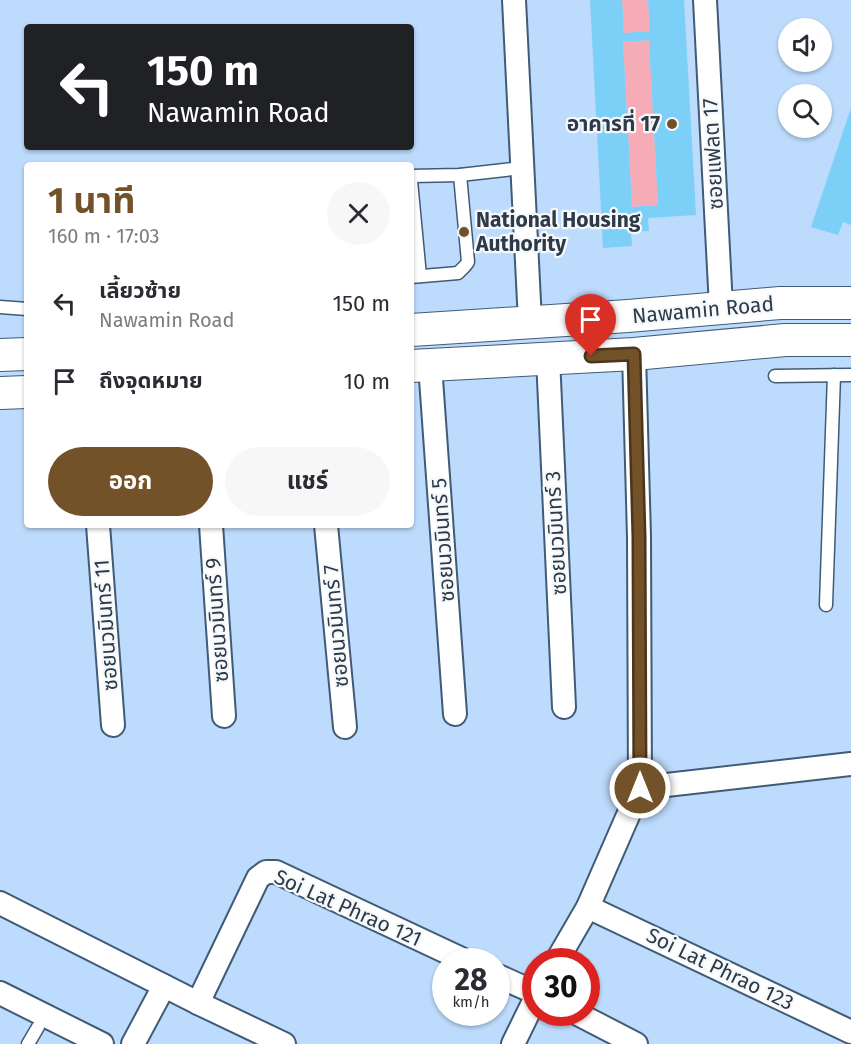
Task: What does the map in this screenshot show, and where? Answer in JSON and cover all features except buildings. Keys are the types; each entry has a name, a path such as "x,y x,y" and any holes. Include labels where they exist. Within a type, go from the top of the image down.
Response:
{"main road":[{"name":"Nawamin Road","path":"414,330 628,316 780,303 851,303"},
{"name":"Nawamin Road","path":"420,365 634,354 785,340 851,340"},
{"path":"0,355 24,354"},
{"path":"0,393 24,392"}],"street":[{"path":"514,0 530,322"},
{"name":"ซอยแฟลต 17","path":"705,0 720,307"},
{"path":"564,948 588,907 640,788 639,537 634,354"},
{"name":"ซอยนวมินทร์ 3","path":"548,358 564,707"},
{"name":"ซอยนวมินทร์ 5","path":"420,365 455,714"},
{"name":"ซอยนวมินทร์ 11","path":"98,528 113,725"},
{"name":"ซอยนวมินทร์ 9","path":"211,528 224,716"},
{"name":"ซอยนวมินทร์ 7","path":"326,528 345,727"},
{"path":"640,788 851,764"},
{"name":"Soi Lat Phrao 121","path":"198,1004 258,878 266,872 276,873 438,948"},
{"path":"0,903 198,1004 284,1044"},
{"name":"Soi Lat Phrao 123","path":"588,907 851,1032"},
{"path":"133,1044 164,986"},
{"path":"0,993 102,1044"},
{"path":"513,1044 522,1025"},
{"path":"600,1025 636,1044"}],"lane":[{"path":"414,176 460,175 522,168"},
{"path":"414,252 415,276 458,273 468,262 460,175"},
{"path":"0,307 24,309"},
{"path":"826,605 834,375"},
{"path":"775,376 851,375"},
{"path":"28,1044 38,1028"}],"shaded area":[{"path":"622,0 648,0 650,31 624,33"},
{"path":"649,40 658,205 632,207 623,42"}],"place":[{"name":"อาคารที่ 17","path":"672,124"},
{"name":"National Housing Authority","path":"464,232"}],"route":[{"path":"591,356 634,354 639,537 640,788"}]}
